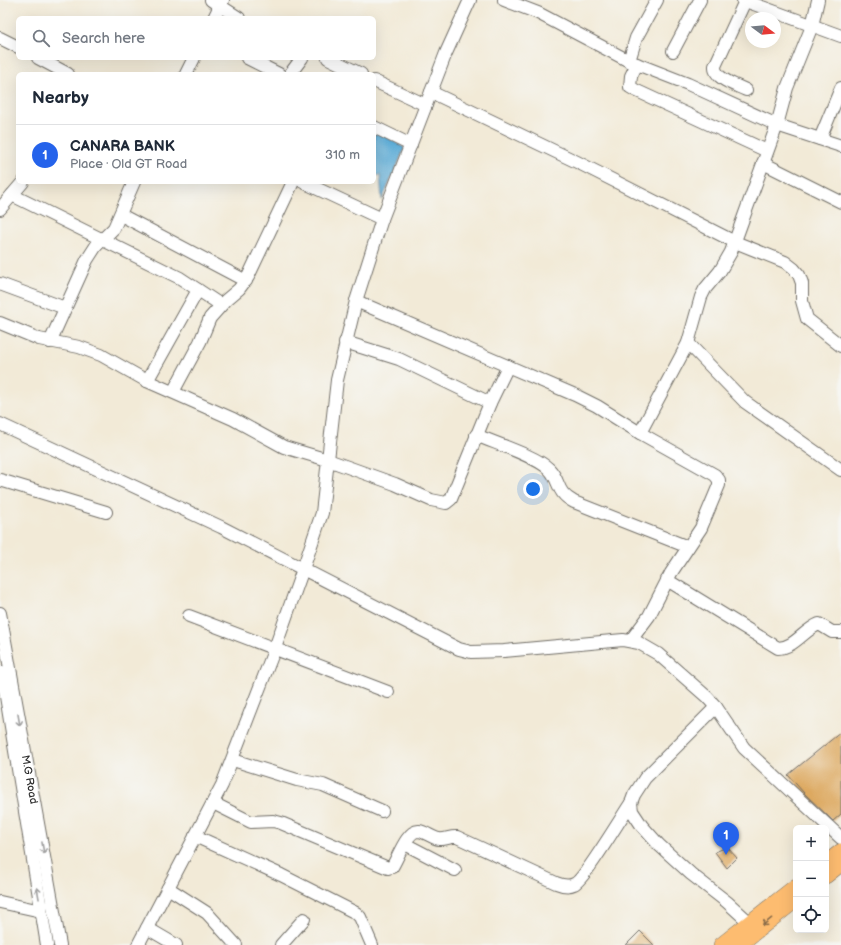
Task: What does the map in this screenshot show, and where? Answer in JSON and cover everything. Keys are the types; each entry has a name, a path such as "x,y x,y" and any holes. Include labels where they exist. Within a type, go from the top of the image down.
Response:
{"main road":[{"path":"828,861 841,851"},
{"path":"829,874 841,864"},
{"path":"722,945 793,888"},
{"path":"739,945 793,902"}],"street":[{"path":"138,945 213,803 233,760 303,569 322,513 337,380 356,301 382,219 446,53 470,0"},
{"path":"504,0 538,13 633,63 688,84 777,125 841,146"},
{"path":"658,0 636,38 629,82 630,87 767,151"},
{"path":"673,51 700,0"},
{"path":"746,90 718,76 715,71 715,66 744,0 841,36"},
{"path":"640,434 688,343 701,297 705,289 726,263 735,242 748,209 762,163 777,125 787,88 812,26 818,0"},
{"path":"214,16 218,2 236,16"},
{"path":"0,38 16,46"},
{"path":"44,60 63,67"},
{"path":"187,72 193,60"},
{"path":"250,60 275,72"},
{"path":"292,72 300,60"},
{"path":"332,60 357,72"},
{"path":"376,82 426,105"},
{"path":"820,139 841,88"},
{"path":"431,92 577,162 735,242 773,257 794,268 802,283 802,301 807,319 841,346"},
{"path":"376,128 411,145"},
{"path":"762,163 841,202"},
{"path":"0,209 21,184"},
{"path":"50,342 89,257 114,228 121,215 133,184"},
{"path":"173,392 200,342 210,318 246,281 292,184"},
{"path":"307,184 382,219"},
{"path":"12,195 180,278 222,305"},
{"path":"121,215 246,281"},
{"path":"0,284 66,308"},
{"path":"148,381 198,290"},
{"path":"356,301 575,394 597,406 640,434 710,471 719,480 719,485 712,504 701,528 667,580 649,616 630,640"},
{"path":"0,323 50,342 79,347 101,355 148,381 232,419 284,447 328,460 395,484 431,500 446,503 451,499 490,402 508,366"},
{"path":"345,342 414,365 490,402"},
{"path":"688,343 745,402 841,470"},
{"path":"0,424 208,520 459,649 471,652 504,651 604,641 630,640 645,646 658,654 716,707 744,748 841,838"},
{"path":"476,435 543,464 554,475 564,497 688,547"},
{"path":"0,480 106,512"},
{"path":"667,580 778,648 785,648 808,630 819,624 832,632 841,632"},
{"name":"M.G Road","path":"0,613 60,945"},
{"path":"189,616 388,692"},
{"name":"M.G Road","path":"0,656 47,945"},
{"path":"213,803 251,822 281,822 388,868 392,867 395,863 410,835 414,832 428,834 440,839 457,837 556,883 570,886 575,884 585,873 645,778 716,707"},
{"path":"233,760 297,780 323,785 382,811"},
{"path":"631,802 632,811 636,819 659,845 750,923"},
{"path":"196,836 280,875 356,913 360,917 372,945"},
{"path":"405,844 455,870"},
{"path":"168,888 207,913 236,945"},
{"path":"0,902 41,911"},
{"path":"281,945 304,919"},
{"path":"147,928 176,945"}],"water":[{"path":"376,130 405,148 382,200 380,175 376,176"}],"building":[{"path":"841,732 841,814 833,821 788,775"},
{"path":"727,847 737,858 727,868 715,852"},
{"path":"640,931 654,945 626,945"}],"place":[{"name":"CANARA BANK","path":"726,855"}]}
